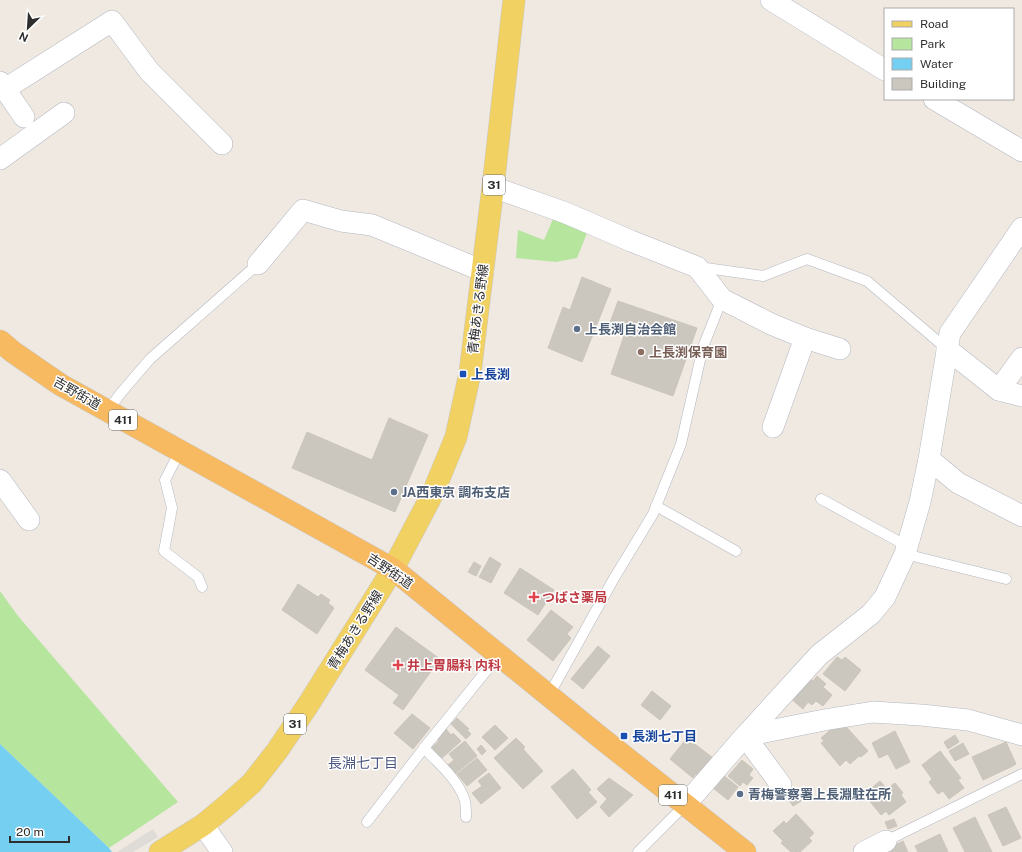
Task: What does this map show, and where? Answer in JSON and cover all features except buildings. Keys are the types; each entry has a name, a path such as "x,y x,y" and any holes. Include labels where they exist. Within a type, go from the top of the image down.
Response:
{"highway":[{"name":"吉野街道","path":"0,341 13,352 61,385 392,569 549,695 600,738 745,852"}],"main road":[{"name":"青梅あきる野線","path":"163,850 202,825 226,806 252,783 277,751 392,569 433,493 456,437 470,374 514,0"}],"street":[{"path":"771,0 884,69"},
{"path":"24,117 2,85 112,21 149,71 222,144"},
{"path":"936,100 1022,151"},
{"path":"0,159 64,113"},
{"path":"493,187 566,213 697,267 722,300 771,324 805,338 840,349"},
{"path":"258,264 303,210 341,221 372,225 483,271"},
{"path":"685,804 819,655 871,614 885,598 906,550 920,502 929,459 950,333 1022,228"},
{"path":"772,427 805,338"},
{"path":"947,349 999,390 1022,396"},
{"path":"999,390 1022,358"},
{"path":"929,459 958,483 1022,516"},
{"path":"0,480 29,520"},
{"path":"745,736 873,712 921,714 968,720 1022,735"},
{"path":"745,736 782,785"},
{"path":"202,825 222,852"}],"lane":[{"path":"697,267 763,276 807,259 867,281 947,349"},
{"path":"108,411 120,394 150,359 258,264"},
{"path":"549,695 613,580 653,514 681,444 703,347 722,300"},
{"path":"180,451 165,480 172,508 164,551 198,577 202,587"},
{"path":"821,499 906,550 1006,579"},
{"path":"656,506 736,552"},
{"path":"367,822 499,655"},
{"path":"424,748 453,779 461,790 466,802 466,817"},
{"path":"875,848 1022,774"},
{"path":"638,852 685,804"}],"green space":[{"path":"553,219 587,233 577,258 556,262 516,258 518,230 544,240"},
{"path":"0,591 18,616 178,802 109,848 0,744"}],"shaded area":[{"path":"153,829 158,837 133,852 117,852"}],"water":[{"path":"0,744 109,848 112,852 0,852"}],"place":[{"name":"上長渕自治会館","path":"577,329"},
{"name":"上長渕保育園","path":"641,352"},
{"name":"上長渕","path":"463,374"},
{"name":"JA西東京 調布支店","path":"394,492"},
{"name":"つばさ薬局","path":"534,597"},
{"name":"井上胃腸科 内科","path":"398,665"},
{"name":"長渕七丁目","path":"624,736"},
{"name":"青梅警察署上長淵駐在所","path":"740,794"}],"district":[{"name":"長淵七丁目","path":"363,763"}]}
